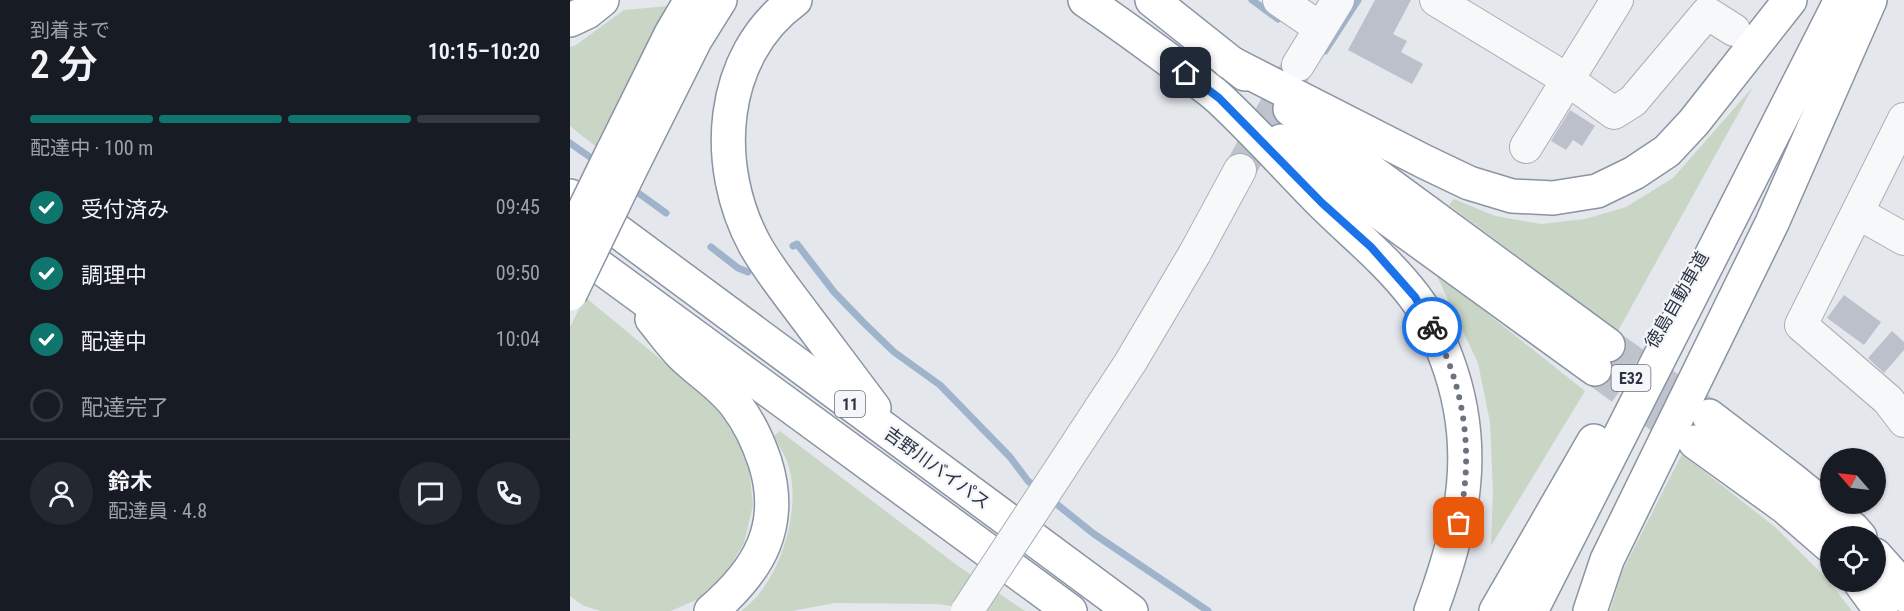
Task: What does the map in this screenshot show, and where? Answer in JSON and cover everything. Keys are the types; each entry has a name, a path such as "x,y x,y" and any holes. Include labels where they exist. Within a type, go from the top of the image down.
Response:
{"highway":[{"path":"570,20 587,12 602,0"},
{"path":"570,294 671,33 691,0"},
{"path":"570,239 720,0"},
{"path":"795,0 766,28 748,52 736,82 729,109 732,178 741,213 755,245 779,282 896,437"},
{"path":"1085,0 1219,98 1602,357 1152,0"},
{"path":"1229,62 1469,183 1512,196 1553,198 1597,191 1634,173 1667,151 1694,122 1790,0"},
{"name":"徳島自動車道","path":"1532,611 1841,0"},
{"path":"1590,611 1607,560 1772,223 1870,0"},
{"path":"1219,98 1322,203 1371,247 1415,297 1440,342 1458,388 1465,436 1465,480 1459,523 1445,573 1431,611"},
{"name":"徳島自動車道","path":"1496,611 1767,145"},
{"name":"吉野川バイパス","path":"570,196 1131,611"},
{"name":"吉野川バイパス","path":"570,244 1070,611"},
{"path":"621,282 681,354 735,404 758,442 770,480 772,514 766,542 751,571 711,611"},
{"path":"1820,537 1702,429 1790,478 1849,526"},
{"path":"1886,567 1904,595"},
{"path":"1867,592 1881,611"}],"street":[{"path":"1279,0 1320,28"},
{"path":"1298,65 1338,0"},
{"path":"1436,0 1568,80 1614,113 1633,101 1707,14 1734,30"},
{"path":"1526,147 1617,0"},
{"path":"1904,119 1801,325 1888,400 1904,421"},
{"path":"968,611 1130,363 1195,253 1240,170"},
{"path":"1858,213 1904,239"}],"green space":[{"path":"669,6 595,146 570,126 570,47 624,10"},
{"path":"1753,87 1618,331 1449,205 1454,199 1495,216 1541,224 1585,219 1626,207 1673,178"},
{"path":"1435,272 1585,391 1491,546 1493,491 1490,422 1478,363"},
{"path":"585,297 711,401 741,440 749,468 753,505 744,543 726,574 696,600 671,611 600,611 582,605 570,596 570,327"},
{"path":"780,431 958,566 1025,611 986,611 937,604 835,603 792,611 741,611 768,582 783,549 792,513 791,477 787,461 774,436"},
{"path":"1682,454 1775,527 1820,572 1820,592 1837,592 1852,611 1610,611 1622,572"}],"building":[{"path":"1375,0 1411,0 1393,34 1407,41 1401,52 1423,64 1412,84 1348,50"},
{"path":"1570,110 1595,126 1582,146 1573,140 1566,150 1551,141"},
{"path":"1844,295 1881,322 1864,345 1827,318"},
{"path":"1892,331 1904,342 1904,350 1884,373 1868,358"}],"waterway":[{"path":"1252,0 1278,19"},
{"path":"1325,51 1358,0"},
{"path":"570,143 597,162"},
{"path":"630,187 666,213"},
{"path":"793,246 797,244 834,292 894,352 940,385 1038,489"},
{"path":"711,247 738,268 748,272"},
{"path":"1049,498 1094,534 1208,611"}],"tunnel":[{"path":"1240,170 1295,71"},
{"path":"1608,345 1709,416"},
{"path":"1595,369 1695,442"}],"way so far":[{"path":"1432,327 1458,388 1465,436 1465,480 1459,523"}],"route":[{"path":"1186,73 1219,98 1322,203 1371,247 1415,297 1432,327"}]}
